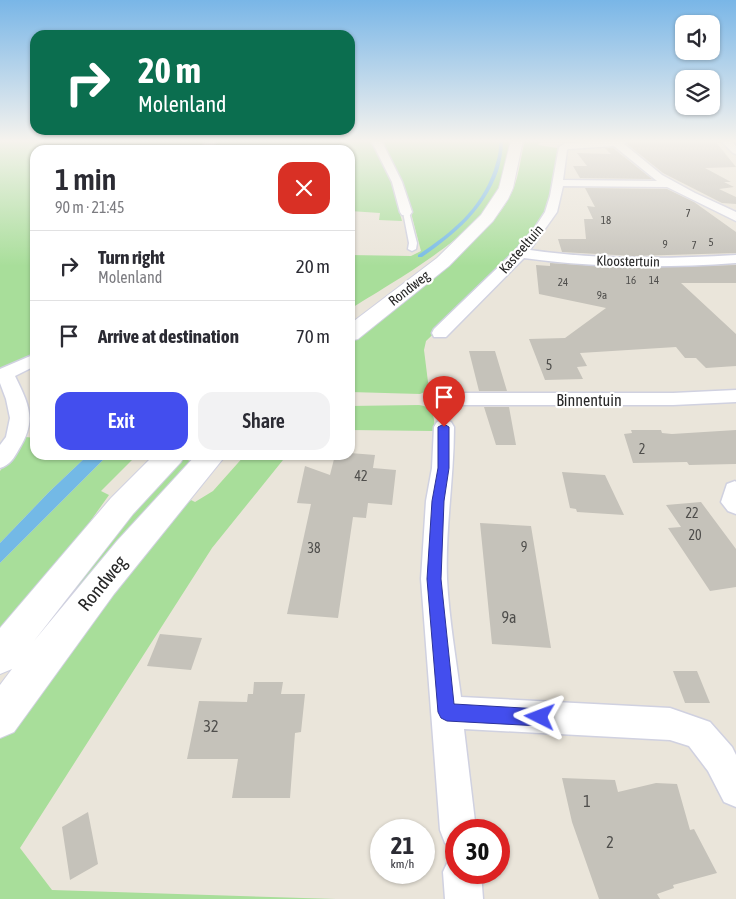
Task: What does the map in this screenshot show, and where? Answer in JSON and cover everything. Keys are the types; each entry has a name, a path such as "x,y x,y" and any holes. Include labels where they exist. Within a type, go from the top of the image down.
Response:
{"main road":[{"name":"Rondweg","path":"355,330 443,262 480,226 501,199 507,182"},
{"name":"Rondweg","path":"355,311 465,239"},
{"name":"Rondweg","path":"0,656 122,506 166,460"},
{"name":"Rondweg","path":"0,718 70,623 161,511 207,460"}],"street":[{"path":"396,182 406,212"},
{"path":"665,182 736,217"},
{"path":"559,184 668,184"},
{"name":"Kasteeltuin","path":"440,333 521,253 539,231 551,212 559,184"},
{"name":"Kloostertuin","path":"521,253 551,258 621,261 736,259"},
{"path":"0,460 10,448 22,423 19,405 2,375 30,361"},
{"name":"Binnentuin","path":"441,400 656,400 736,396"},
{"path":"444,427 444,468 438,501 434,579 457,819"},
{"path":"735,490 733,502 736,506"},
{"path":"447,712 670,724 699,733 720,759 736,790"},
{"path":"463,884 464,899"}],"lane":[{"path":"406,212 413,243 412,249"}],"green space":[{"path":"0,182 30,182 30,355 0,369"},
{"path":"355,182 391,182 402,221 379,220 380,213 355,211"},
{"path":"402,182 500,182 487,208 453,241 410,272 355,306 355,255 411,256 421,251"},
{"path":"515,182 556,182 547,209 523,248 426,341 424,350 429,390 420,394 355,392 355,334 476,238 494,220 506,204"},
{"path":"355,406 424,406 432,413 435,430 355,430"},
{"path":"26,437 30,437 30,460 83,460 0,543 0,471"},
{"path":"103,460 132,460 101,491 109,495 22,617 0,643 0,563"},
{"path":"174,460 188,460 196,463 39,653 18,646"},
{"path":"241,460 283,460 212,548 20,848 52,890 336,899 0,899 0,733 132,557 191,500 195,502 213,491"}],"water":[{"path":"83,460 103,460 0,563 0,543"}],"building":[{"path":"681,182 731,182 724,182 734,187 719,189 736,197 736,204 722,203"},
{"path":"585,188 667,189 694,202 736,232 736,253 633,256 562,252 558,239 586,239 584,219 593,219 587,206 595,207"},
{"path":"550,263 630,268 736,265 736,283 681,283 736,334 736,366 706,368 696,358 685,358 676,347 580,353 587,366 577,367 583,379 545,380 529,339 565,338 606,308 539,294 536,265 550,266"},
{"path":"469,351 495,351 507,391 479,391"},
{"path":"484,407 509,407 516,445 496,445"},
{"path":"631,430 661,430 662,433 672,434 736,430 736,464 689,465 687,462 633,463 624,434 632,433"},
{"path":"355,453 375,455 373,468 396,470 392,505 368,503 366,518 353,517 338,618 287,614 311,504 297,503 305,466 330,475 334,460 355,460"},
{"path":"562,472 605,475 624,515 577,512 576,509 570,508"},
{"path":"701,502 736,549 736,587 710,591 668,528 681,527 666,505"},
{"path":"480,523 531,526 551,648 492,644"},
{"path":"160,634 202,638 191,670 147,666"},
{"path":"673,671 697,671 710,703 685,703"},
{"path":"254,682 283,682 281,694 305,694 301,732 295,733 290,798 232,798 238,759 187,759 199,701 247,702 248,694 253,694"},
{"path":"562,778 615,780 618,792 656,783 677,784 690,830 694,829 717,873 673,885 674,888 657,894 660,899 599,899 572,822"},
{"path":"88,812 98,864 70,880 62,827"}],"waterway":[{"path":"420,256 467,219 477,208 492,182"}],"route":[{"path":"444,427 444,468 438,501 434,579 447,712 540,717"}]}
